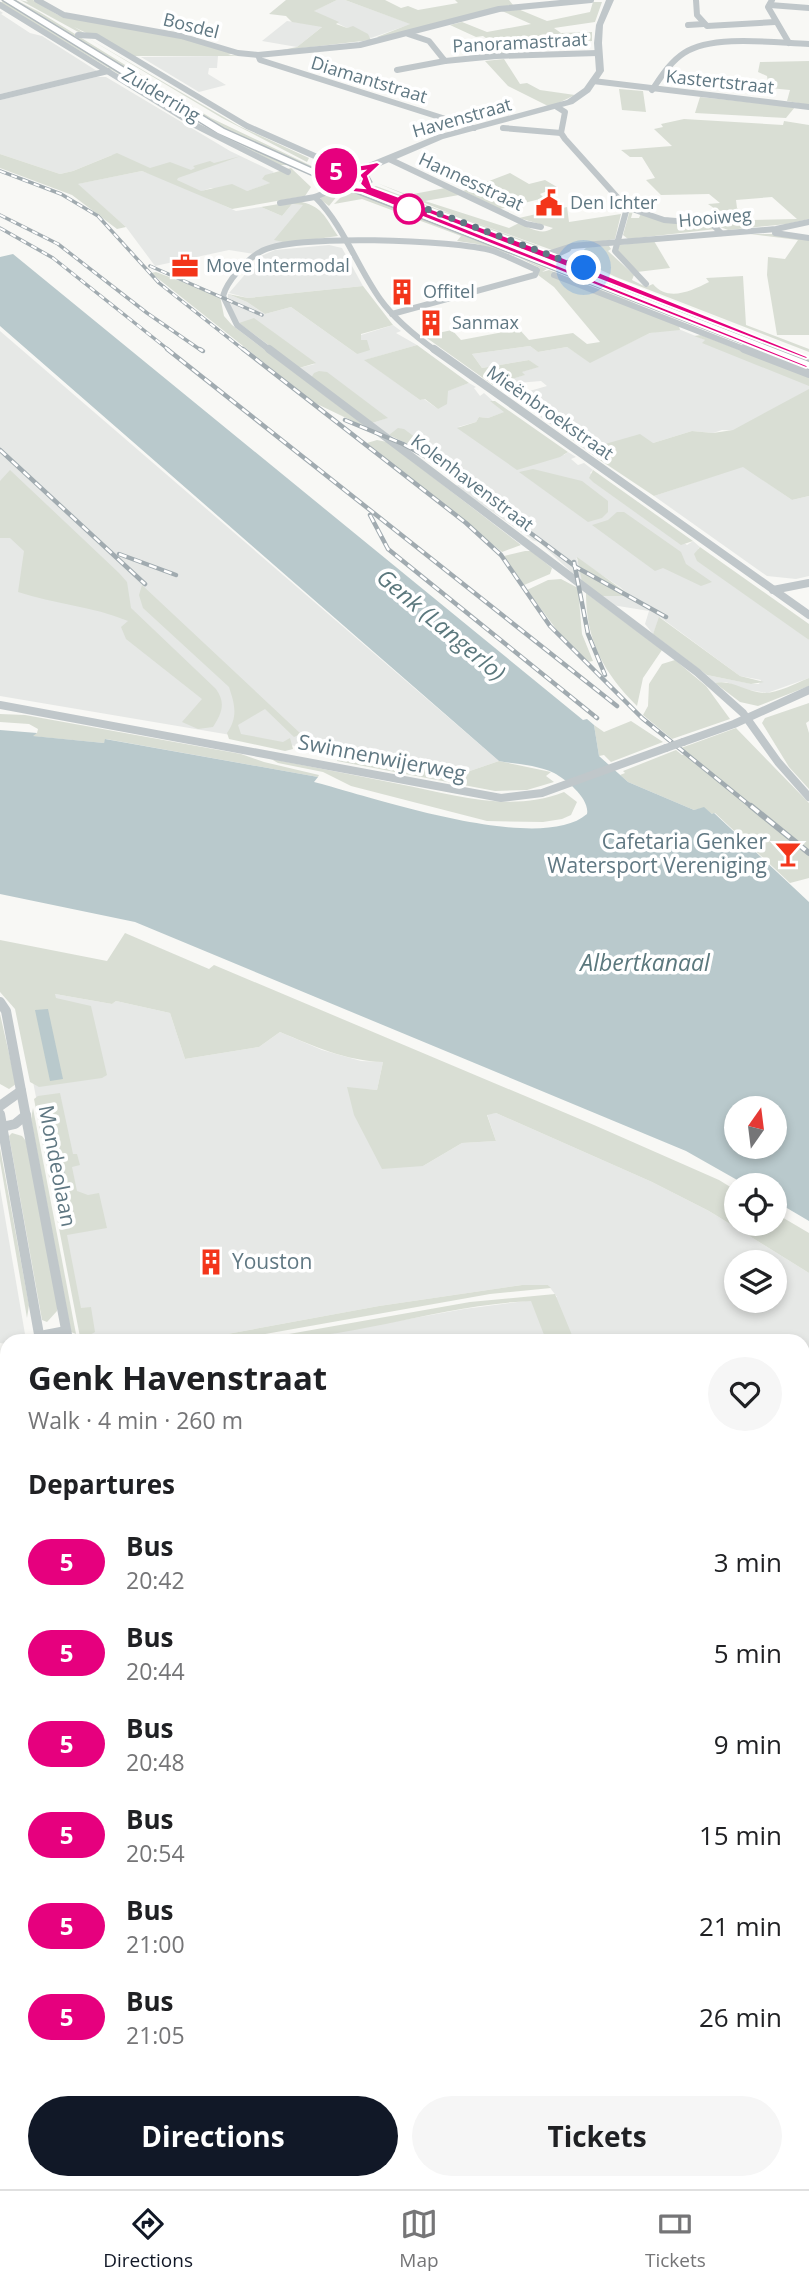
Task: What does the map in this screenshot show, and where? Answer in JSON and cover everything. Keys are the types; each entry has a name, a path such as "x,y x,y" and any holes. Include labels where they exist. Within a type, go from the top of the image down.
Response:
{"main road":[{"name":"Zuiderring","path":"7,0 221,131 254,148 310,163 334,189"},
{"name":"Zuiderring","path":"18,0 205,112 333,172"},
{"path":"323,180 333,172 353,171 360,182 628,295 809,367"},
{"path":"334,189 360,182"},
{"path":"541,257 556,257 809,357"}],"street":[{"name":"Bosdel","path":"37,0 64,15 181,36 238,53 258,55"},
{"path":"258,55 335,48 408,34 499,9 591,0"},
{"path":"591,84 600,71 600,22 609,0"},
{"path":"696,0 695,7 704,24"},
{"path":"789,43 768,7 771,2 809,8"},
{"name":"Zuiderring","path":"0,5 195,125 288,172"},
{"path":"688,25 775,22"},
{"name":"Panoramastraat","path":"408,34 429,41 444,61"},
{"name":"Zuiderring","path":"78,35 96,36 310,163 326,161"},
{"path":"652,90 687,51 716,45 809,44"},
{"name":"Panoramastraat","path":"397,71 444,61 496,56 598,53"},
{"name":"Diamantstraat","path":"258,55 260,60 474,128"},
{"name":"Zuiderring","path":"0,97 108,71"},
{"name":"Kastertstraat","path":"591,84 749,98 809,107"},
{"name":"Havenstraat","path":"353,171 377,164 432,140 557,107 578,97 591,84"},
{"path":"557,107 565,112 561,133"},
{"path":"485,126 561,133 627,208 614,248 616,255 646,284"},
{"name":"Hannesstraat","path":"389,159 541,228"},
{"path":"280,168 310,163"},
{"name":"Havenstraat","path":"360,182 377,164"},
{"path":"315,197 313,195 323,180"},
{"path":"280,203 315,197 334,189"},
{"name":"Mieënbroekstraat","path":"315,197 333,215 380,299 392,314 437,353 809,615"},
{"path":"635,210 664,220 712,225 722,233"},
{"name":"Hooiweg","path":"541,257 580,245 758,231 809,222"},
{"path":"796,226 809,237"},
{"path":"786,228 796,236"},
{"path":"758,231 809,237"},
{"path":"347,240 427,241 472,246 502,254 537,270 536,275 392,314"},
{"name":"Kolenhavenstraat","path":"347,240 272,247 259,252 226,286 223,296 231,318 682,660 747,718 778,762 809,797"},
{"name":"Hooiweg","path":"556,257 580,245"},
{"path":"554,275 809,374"},
{"path":"628,295 641,309"},
{"path":"781,364 809,367"},
{"path":"773,590 809,583"},
{"name":"Swinnenwijerweg","path":"747,718 809,690"},
{"name":"Swinnenwijerweg","path":"0,705 481,795 523,797 558,788 747,718 809,698"},
{"name":"Mondeolaan","path":"0,1002 6,1011 67,1334"},
{"path":"0,1106 21,1091"},
{"path":"0,1114 39,1334"},
{"path":"2,1127 15,1124 26,1115"}],"shaded area":[{"path":"5,0 207,125 296,165 279,165 202,124 0,3"},
{"path":"10,0 16,0 41,13 211,118 320,170 286,160 227,131"},
{"path":"20,0 33,0 58,15 170,35 234,53 228,55 251,56 133,56 74,27 86,34 80,33"},
{"path":"286,0 337,0 314,11 339,22 336,24 347,28 353,26 368,34 371,40 277,51 297,47 322,27 292,22 286,16 269,14"},
{"path":"337,0 345,0 411,24 371,38 353,27 347,28 313,11"},
{"path":"345,0 385,0 401,8 408,6 418,10 458,3 455,0 509,0 513,5 385,39 377,37 410,24"},
{"path":"593,2 602,2 595,22 554,28 561,33 592,32 592,41 505,46 510,54 494,55 482,42 490,41 483,36 476,37 450,25 462,22 487,32 531,24 502,11 518,9 547,21 590,12"},
{"path":"0,11 30,33 42,36 97,71 0,94"},
{"path":"287,21 323,26 297,47 262,41"},
{"path":"86,37 239,126 309,158 307,162 222,118"},
{"path":"218,56 217,68 209,68 208,74 226,85 199,92 141,57"},
{"path":"504,59 520,84 527,83 540,90 575,95 550,107 508,86 485,61"},
{"path":"809,61 809,105 787,101 790,90 769,88 767,76 758,72 760,62"},
{"path":"96,77 106,77 230,151 274,172 263,179 271,183 247,191 211,188 196,193 236,211 261,207 282,216 292,204 304,205 288,243 254,254 229,250 155,266 126,227 77,184 142,171 156,176 112,155 60,174 0,154 0,100"},
{"path":"619,89 643,91 646,112 622,110"},
{"path":"700,97 795,107 786,118 695,113"},
{"path":"684,119 783,125 784,121 809,125 809,219 728,230 702,220 725,220 724,215 708,204 720,203 709,194 661,195 646,180 655,178 642,157 630,157 621,150 672,146 654,129 663,127 661,124","holes":["772,197 797,219 749,220 737,208 736,200"]},
{"path":"117,153 150,168 170,162 191,170 195,168 193,166 210,161 214,163 241,156 178,178 177,180 201,191 232,184 247,191 270,183 262,179 265,175 291,168 311,187 305,196 232,209 142,171 78,184 126,227 117,229 72,195 0,168 0,154 60,174"},
{"path":"510,173 529,184 545,180 557,187 540,194 544,198 500,209 463,191"},
{"path":"377,183 408,195 445,188 459,195 425,201 509,228 519,223 536,230 549,230 553,228 519,218 567,207 569,222 621,214 615,239 552,250 465,219 539,246 535,248 372,188 376,186 456,216"},
{"path":"354,190 522,254 518,255 394,208 516,256 457,241 461,236 362,199 334,204 346,192 338,195 329,206 320,197 331,192"},
{"path":"297,201 318,209 338,236 288,243 274,240 303,205 292,204 282,216 261,207"},
{"path":"630,210 633,211 631,218 639,218 641,213 709,225 716,229 628,239 623,235"},
{"path":"750,234 772,234 809,240 809,335 777,335 767,275 768,257 785,259 798,240"},
{"path":"654,241 670,268 637,272 617,251 619,245"},
{"path":"329,245 342,248 363,286 248,298 229,293 261,256 275,250"},
{"path":"609,246 611,249 608,251 634,275 632,280 646,287 653,284 666,293 687,291 709,282 706,278 743,276 746,325 809,349 809,352 616,277 575,258 587,247"},
{"path":"518,257 547,269 542,272 549,270 632,302 679,326 680,330 650,333 590,363 567,347 538,352 530,346 472,354 482,368 529,360 539,367 522,372 525,375 493,385 424,336 452,330 461,340 519,329 529,340 573,333 587,344 600,342 554,287 538,275 540,268"},
{"path":"564,262 809,359 809,363 557,266"},
{"path":"156,272 220,296 224,316 232,325 369,429 315,403 151,273"},
{"path":"363,286 393,325 361,334 361,340 367,340 370,350 357,354 291,307 265,314 228,294 248,298"},
{"path":"228,294 265,314 291,307 357,354 361,335 393,325 401,331 396,333 417,345 365,360 420,400 424,399 438,409 447,391 469,383 476,387 474,388 480,396 484,393 505,412 488,418 479,417 476,422 458,427 564,455 568,452 576,457 571,459 578,465 584,463 593,470 590,473 687,545 693,541 700,547 698,549 809,640 809,678 767,693 743,689 726,682 715,683 707,675 752,684 759,684 761,680 740,676 660,617 653,634 645,624 649,611 612,605 601,596 630,596 576,558 581,568 582,582 539,542 528,539 533,540 455,486 473,481 400,429 389,435 372,423 387,418 311,378 299,368 315,364 239,323 228,305"},
{"path":"254,318 316,363 299,368 239,323"},
{"path":"676,328 809,382 809,397 749,431 692,431 653,443 606,445 615,452 597,458 512,396 547,386 541,381 493,385 524,375 521,372 538,367 529,360 482,368 472,354 530,346 538,352 567,347 590,362 650,333"},
{"path":"0,331 499,761 461,774 0,696"},
{"path":"701,335 809,377 809,386 702,343 705,340 694,336"},
{"path":"417,345 469,383 448,391 447,404 438,409 425,399 420,400 364,360"},
{"path":"319,371 327,372 388,418 372,423 311,378"},
{"path":"809,389 809,496 792,500 743,467 654,496 597,458 615,452 605,444 640,434 653,443 692,431 713,433 733,430"},
{"path":"490,401 495,401 568,452 517,470 457,428 476,422 479,417 488,418 504,412"},
{"path":"398,428 404,429 474,481 466,483 422,451 389,435"},
{"path":"377,440 387,442 521,545 502,552 367,443"},
{"path":"743,466 792,500 809,496 809,576 796,579 767,576 654,496"},
{"path":"533,469 582,481 608,501 608,512 602,518 588,522 519,472"},
{"path":"10,470 119,573 127,582 131,608 216,689 222,708 213,727 198,729 182,722 202,699 126,639 121,627 128,621 18,592 24,551 10,538 0,538 0,481"},
{"path":"593,470 693,541 681,545 593,482 589,478"},
{"path":"617,512 624,512 681,552 686,564 712,582 701,586 663,568 655,571 592,525 608,520"},
{"path":"700,547 809,624 809,640 697,561 694,554"},
{"path":"531,551 552,568 550,574 524,585 504,556"},
{"path":"577,557 631,596 601,596 582,582"},
{"path":"561,579 578,588 582,634 593,661 587,662 559,633 527,590 548,580"},
{"path":"142,585 301,734 294,737 265,709 238,725 241,734 283,742 290,738 293,749 285,751 229,739 227,733 233,722 234,711 229,687 143,608 139,595"},
{"path":"586,593 662,650 643,678 637,706 615,681 599,655 589,626"},
{"path":"659,617 740,676 764,682 751,684 707,675 653,634"},
{"path":"675,660 706,686 730,719 672,739 643,715 648,706 649,684 662,664"},
{"path":"809,678 809,686 758,706 740,702 715,683 727,683 752,691 770,693"},
{"path":"809,703 809,721 806,723 809,733 809,789 789,767 762,723 765,718"},
{"path":"0,714 25,715 241,754 319,775 318,777 106,739 104,743 31,736 37,733 38,729 29,724 0,722"},
{"path":"631,721 663,742 611,762 604,755 599,756 594,725 604,732"},
{"path":"736,728 809,803 809,878 790,883 715,813 712,814 704,808 694,810 628,782 620,775 625,773 623,771 676,750 682,755 687,754 681,748"},
{"path":"340,754 461,774 499,761 551,772 546,776 554,782 527,790 495,791 337,761"},
{"path":"271,759 482,800 524,801 564,792 577,802 571,815 562,819 543,822 487,821 351,786 323,772 278,763"},
{"path":"125,933 209,969 214,965 719,1180 724,1183 724,1220 652,1182 496,1113 487,1115 496,1141 462,1143 423,1166 382,1169 354,1115 347,1087 377,1090 383,1062 343,1056 280,1032 259,1047 185,1059 170,1013 116,1001 112,1004 55,994 56,998 91,1006 107,1075 39,1087 30,1082 15,1009 0,992 0,940 107,961"},
{"path":"55,994 112,1004 116,1001 170,1013 185,1059 259,1047 280,1032 322,1050 361,1061 383,1062 377,1090 348,1088 423,1166 462,1143 496,1141 487,1114 496,1113 652,1182 709,1211 724,1220 724,1236 749,1236 772,1250 724,1250 724,1313 787,1313 787,1259 809,1273 809,1334 325,1334 464,1309 557,1297 548,1285 521,1285 379,1306 227,1334 82,1334 17,999"},
{"path":"0,1014 16,1084 9,1089 0,1084"},
{"path":"60,1093 73,1154 77,1154 80,1165 72,1167 77,1191 88,1195 99,1193 107,1228 67,1235 81,1308 91,1307 95,1332 92,1334 79,1334 34,1099"},
{"path":"33,1108 76,1334 71,1332 31,1119"},
{"path":"12,1133 22,1136 26,1141 57,1302 57,1311 47,1322 42,1320 9,1136"},
{"path":"0,1148 29,1305 27,1318 0,1161"},
{"path":"0,1188 25,1334 0,1334"},
{"path":"787,1220 809,1233 809,1273 787,1259 787,1250 772,1250 749,1236 787,1236"},
{"path":"522,1285 548,1285 551,1288 490,1294 265,1334 227,1334 379,1306"},
{"path":"555,1294 572,1334 544,1334 531,1301 462,1309 330,1334 289,1334 470,1302"}],"water":[{"name":"Albertkanaal","path":"13,254 583,720 587,719 594,725 599,756 628,782 694,810 704,807 714,813 809,902 809,1221 787,1208 787,1173 725,1173 686,1151 135,922 0,894 0,730 104,743 105,739 318,777 314,782 413,810 495,826 533,828 564,825 587,814 587,808 571,785 548,770 499,761 0,326 0,257"},
{"path":"48,1009 63,1079 50,1081 35,1010"},
{"path":"56,1134 65,1175 52,1177 44,1136"}],"railway":[{"path":"0,171 61,194 98,216 159,283 245,351"},
{"path":"0,215 58,244 147,313 202,351"},
{"path":"0,228 53,258 170,351"},
{"path":"150,266 262,315"},
{"path":"167,349 617,706"},
{"path":"243,349 466,523 501,555 550,626 642,718 753,808"},
{"path":"345,420 403,444 434,461 575,566"},
{"path":"0,450 145,584"},
{"path":"370,515 388,549 597,718"},
{"path":"119,554 176,575"},
{"path":"574,562 575,566"},
{"path":"575,566 666,617"},
{"path":"575,566 588,634 605,675"},
{"path":"751,806 809,853"}],"bus line":[{"name":"5","path":"809,357 556,257 366,187 363,175 377,164 353,171 329,172 319,178 320,183 327,187 363,190 809,366"}],"place":[{"name":"Den Ichter","path":"549,203"},
{"name":"Move Intermodal","path":"185,266"},
{"name":"Offitel","path":"402,292"},
{"name":"Sanmax","path":"431,323"},
{"name":"Cafetaria Genker Watersport Vereniging","path":"788,854"},
{"name":"Youston","path":"211,1262"}],"route":[{"path":"409,209 403,200 584,268"}],"water label":[{"name":"Genk (Langerlo)","path":"441,625"}]}
